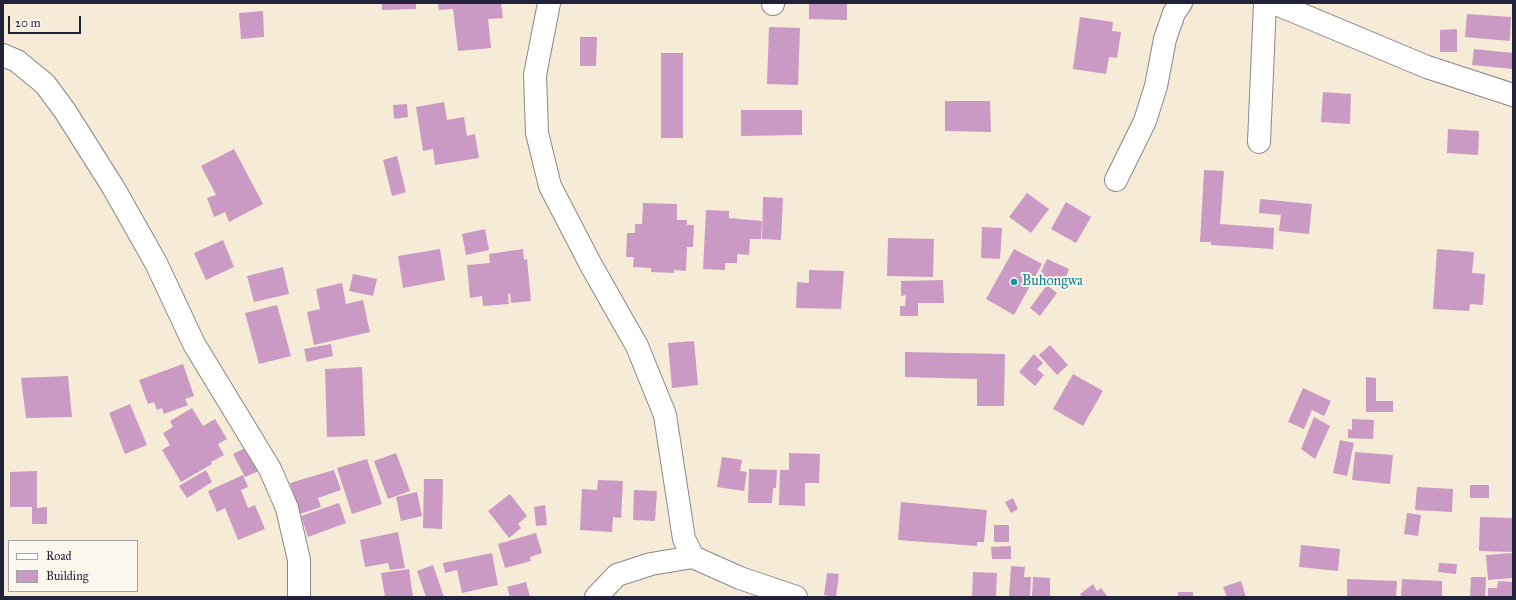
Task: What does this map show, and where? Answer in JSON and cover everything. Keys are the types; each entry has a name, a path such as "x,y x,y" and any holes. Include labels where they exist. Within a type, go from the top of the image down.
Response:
{"street":[{"path":"549,3 535,75 537,133 550,186 592,267 637,346 665,415 684,540 693,557"},
{"path":"1116,180 1145,121 1156,86 1165,39 1174,12 1181,3"},
{"path":"1258,142 1265,3"},
{"path":"1274,3 1427,67 1513,95"},
{"path":"3,55 17,60 45,84 64,111 113,187 156,264 194,344 270,469 286,508 299,560 299,597"},
{"path":"596,597 617,575 651,564 693,557 740,578 796,597"}],"building":[{"path":"382,3 416,3 416,9 382,10"},
{"path":"438,3 501,3 503,18 488,19 491,48 458,51 453,9 439,10"},
{"path":"809,3 847,3 847,20 809,19"},
{"path":"263,11 264,37 241,39 239,13"},
{"path":"1467,14 1511,17 1510,41 1465,37"},
{"path":"1080,17 1113,22 1112,31 1121,32 1117,58 1109,57 1106,74 1073,69"},
{"path":"769,27 800,28 798,85 767,84"},
{"path":"1457,29 1457,52 1440,52 1440,30"},
{"path":"580,37 597,37 596,66 580,66"},
{"path":"1474,49 1513,53 1513,69 1472,65"},
{"path":"661,53 683,53 683,138 661,138"},
{"path":"1323,92 1351,94 1350,124 1321,122"},
{"path":"945,101 990,101 991,132 945,131"},
{"path":"444,102 447,120 464,117 467,136 475,134 479,158 435,165 433,149 423,151 416,107"},
{"path":"407,104 408,117 394,119 393,105"},
{"path":"741,110 802,110 802,135 741,136"},
{"path":"1448,129 1479,131 1478,155 1447,153"},
{"path":"234,149 263,204 229,222 225,212 214,217 207,198 216,195 201,166"},
{"path":"397,156 406,192 392,196 383,160"},
{"path":"1204,170 1224,171 1220,224 1274,228 1273,249 1211,245 1211,242 1200,242"},
{"path":"1027,193 1049,209 1031,233 1009,217"},
{"path":"763,197 783,198 781,240 762,239"},
{"path":"1260,199 1312,204 1309,234 1279,231 1281,215 1259,213"},
{"path":"1066,202 1091,217 1076,243 1051,229"},
{"path":"643,203 677,204 677,220 687,220 687,225 694,225 693,247 687,247 686,271 674,270 674,273 651,272 651,268 633,267 634,257 626,257 627,233 635,233 635,224 642,224"},
{"path":"706,210 729,211 729,218 762,221 761,239 750,239 749,255 737,254 737,263 725,263 725,270 703,269"},
{"path":"982,227 1002,228 1000,259 981,258"},
{"path":"485,229 489,250 466,255 462,234"},
{"path":"888,238 934,239 933,277 887,276"},
{"path":"223,240 234,267 206,280 194,253"},
{"path":"440,249 445,280 403,288 398,256"},
{"path":"523,249 524,260 527,259 531,301 511,303 510,293 508,294 509,304 483,306 482,296 470,298 467,265 490,263 489,254"},
{"name":"Buhongwa","path":"1014,249 1042,264 1014,315 986,299"},
{"path":"1437,249 1474,252 1472,273 1485,274 1483,305 1470,304 1469,311 1433,309"},
{"path":"1047,259 1069,269 1063,285 1040,274"},
{"path":"283,267 289,294 254,302 247,276"},
{"path":"809,270 844,271 841,309 796,308 797,282 809,283"},
{"path":"353,274 377,279 373,296 349,291"},
{"path":"943,280 944,303 918,303 918,316 900,316 900,306 905,306 906,295 901,296 901,281"},
{"path":"342,283 346,304 363,300 370,332 314,345 307,312 320,309 316,289"},
{"path":"1047,285 1057,293 1040,316 1030,308"},
{"path":"277,305 291,356 259,364 245,313"},
{"path":"694,341 698,385 672,388 668,343"},
{"path":"331,344 333,356 307,362 304,349"},
{"path":"1050,345 1068,365 1057,375 1039,355"},
{"path":"905,352 1005,354 1004,406 977,406 977,379 905,377"},
{"path":"1034,354 1043,363 1037,369 1044,375 1035,386 1019,372"},
{"path":"183,364 194,396 185,399 188,405 164,414 162,408 157,410 154,402 148,404 139,380"},
{"path":"362,367 365,436 327,437 325,369"},
{"path":"1073,374 1103,391 1083,426 1053,409"},
{"path":"68,376 72,417 26,418 21,378"},
{"path":"1366,377 1376,378 1376,401 1393,401 1393,412 1366,412"},
{"path":"1303,388 1331,401 1324,416 1312,410 1304,429 1288,422"},
{"path":"130,404 147,445 125,454 109,413"},
{"path":"192,408 203,426 215,419 227,439 218,444 224,455 211,462 212,464 181,482 162,450 170,445 163,433 173,427 170,421"},
{"path":"1314,417 1330,426 1315,459 1301,449"},
{"path":"1352,419 1374,420 1373,439 1348,438 1348,429 1352,430"},
{"path":"1340,440 1354,443 1347,476 1333,473"},
{"path":"247,447 259,471 245,477 233,454"},
{"path":"1355,452 1393,455 1390,484 1352,480"},
{"path":"396,453 410,491 388,499 374,461"},
{"path":"789,453 820,454 819,483 805,483 805,506 779,505 780,470 789,470"},
{"path":"722,457 742,460 740,471 747,472 744,491 717,487"},
{"path":"367,459 382,504 352,514 337,468"},
{"path":"749,469 777,470 776,488 773,488 772,503 748,503"},
{"path":"206,470 212,482 187,498 179,486"},
{"path":"334,470 341,490 318,498 321,507 300,514 290,483"},
{"path":"37,471 37,508 47,507 47,524 32,524 32,507 10,507 10,472"},
{"path":"243,475 248,487 241,490 248,508 255,505 265,529 238,540 225,508 217,512 208,491"},
{"path":"424,479 443,479 442,529 423,528"},
{"path":"598,480 623,481 621,518 613,517 612,532 580,530 582,489 597,490"},
{"path":"1470,485 1489,485 1489,498 1470,498"},
{"path":"1417,487 1453,489 1452,512 1415,510"},
{"path":"634,490 657,491 655,521 633,520"},
{"path":"417,492 422,516 401,521 396,497"},
{"path":"510,494 527,516 518,524 521,528 509,538 488,511"},
{"path":"1013,498 1018,509 1011,513 1005,502"},
{"path":"901,502 987,510 984,542 977,542 977,546 898,540"},
{"path":"339,503 346,523 308,537 301,516"},
{"path":"545,505 547,525 536,526 534,507"},
{"path":"1407,513 1421,515 1418,536 1404,534"},
{"path":"1480,517 1513,518 1513,552 1479,551"},
{"path":"994,525 1009,525 1009,542 994,542"},
{"path":"398,532 405,568 390,570 388,563 365,567 360,540"},
{"path":"536,533 542,553 530,557 531,561 505,568 498,544"},
{"path":"1301,545 1340,549 1338,571 1299,567"},
{"path":"1011,546 1011,559 992,559 991,547"},
{"path":"492,553 498,585 462,593 457,570 445,573 443,563"},
{"path":"1513,553 1513,578 1488,580 1486,555"},
{"path":"1439,563 1457,564 1456,574 1438,572"},
{"path":"433,565 444,597 426,597 417,571"},
{"path":"1011,566 1025,567 1024,577 1031,577 1030,597 1009,597"},
{"path":"409,569 413,597 385,597 381,573"},
{"path":"973,572 997,573 996,597 972,597"},
{"path":"827,573 839,574 836,597 824,595"},
{"path":"1033,577 1050,578 1050,597 1032,597"},
{"path":"1471,577 1486,577 1485,597 1470,597"},
{"path":"1347,579 1397,581 1396,597 1347,597"},
{"path":"1402,579 1442,581 1442,597 1401,597"},
{"path":"1241,581 1246,597 1227,597 1223,587"},
{"path":"1498,581 1513,582 1513,597 1488,597 1488,588 1497,588"},
{"path":"526,582 530,597 510,597 507,587"},
{"path":"1093,584 1097,591 1101,588 1108,597 1082,597 1080,594"},
{"path":"1178,592 1193,592 1193,597 1178,597"}],"place":[{"name":"Buhongwa","path":"1014,282"}]}
